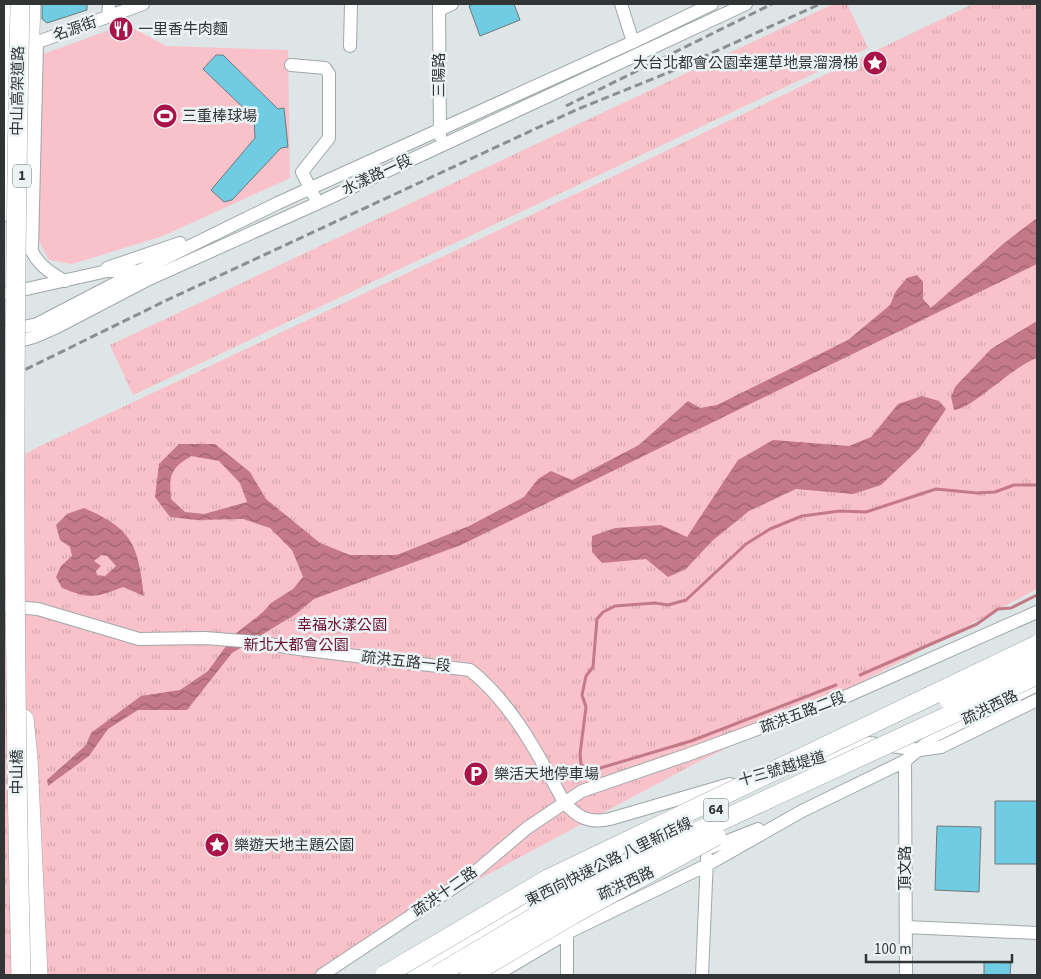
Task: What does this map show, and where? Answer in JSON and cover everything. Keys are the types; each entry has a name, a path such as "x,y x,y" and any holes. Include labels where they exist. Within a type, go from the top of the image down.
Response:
{"highway":[{"name":"中山高架道路","path":"4,369 11,4"},
{"name":"中山高架道路","path":"15,388 20,4"},
{"name":"1","path":"15,388 23,266 32,50 29,4"},
{"name":"中山橋","path":"15,388 16,641 21,975"},
{"path":"16,641 28,758 38,975"},
{"path":"385,975 548,879 1037,645"},
{"name":"東西向快速公路 八里新店線","path":"405,975 534,898 650,840 1037,661"},
{"name":"東西向快速公路 八里新店線","path":"437,975 617,870 1037,675"},
{"path":"470,975 572,915 712,838 834,781 972,705"},
{"path":"417,975 523,909 589,860"}],"main road":[{"name":"1","path":"4,213 7,4"},
{"name":"1","path":"7,339 20,214 29,4"},
{"name":"1","path":"30,247 32,50 36,4"}],"street":[{"path":"108,17 109,4"},
{"name":"名源街","path":"32,50 143,4"},
{"path":"350,46 351,4"},
{"path":"439,7 452,4"},
{"path":"621,4 633,42"},
{"name":"水漾路一段","path":"7,339 58,327 224,229 712,4"},
{"name":"水漾路一段","path":"7,339 144,275 318,203 746,4"},
{"name":"三陽路","path":"439,7 439,130 441,146"},
{"path":"291,66 325,68 329,74 329,138 302,172 318,203"},
{"path":"20,214 30,247 46,271 65,281"},
{"path":"11,293 83,276 224,229"},
{"path":"83,276 107,271 144,275"},
{"path":"4,451 12,446 6,429"},
{"name":"疏洪五路一段","path":"4,606 38,609 139,639 224,639 257,642 470,670 482,679 508,709 564,802"},
{"name":"疏洪五路二段","path":"564,802 582,791 687,755 847,696 1037,612"},
{"name":"疏洪西路","path":"496,975 567,933 707,865 802,811 905,761 936,735 1037,685"},
{"name":"疏洪西路","path":"920,750 941,747 1037,700"},
{"name":"十三號越堤道","path":"564,802 575,815 586,820 602,821 869,743 920,750"},
{"name":"頂文路","path":"905,761 906,975"},
{"name":"疏洪十二路","path":"322,975 468,878 527,828 564,802"},
{"name":"疏洪西路","path":"458,975 620,884 802,811"},
{"path":"702,975 707,849"},
{"path":"906,927 1037,933"},
{"path":"567,933 567,975"}],"green space":[{"path":"833,4 847,4 868,48 133,395 110,345"},
{"name":"幸福水漾公園","path":"973,4 1037,4 1037,589 858,684 698,762 423,909 320,975 4,975 4,465 40,446 605,180"},
{"name":"三重棒球場","path":"126,24 166,46 288,50 290,178 163,236 72,264 49,260 38,239 43,54"}],"water":[{"path":"1037,218 1037,264 461,545 314,599 296,614 232,653 187,710 138,710 108,729 89,756 48,786 47,780 86,745 91,733 141,696 180,690 208,671 234,635 263,612 271,603 293,589 303,577 292,550 270,528 243,519 196,520 170,517 155,497 159,464 179,444 215,444 250,472 266,499 320,543 350,555 397,555 469,526 524,497 538,479 551,471 572,480 639,445 688,401 700,408 717,405 848,340 890,305 896,291 907,278 917,275 923,282 923,299 931,308 1003,244","holes":["191,456 219,461 240,483 247,502 204,514 185,512 171,499 170,484 172,473"]},
{"path":"1037,321 1037,358 1016,370 972,402 954,410 951,397 955,387 991,349"},
{"path":"922,396 939,401 946,409 919,449 881,485 853,494 796,489 749,511 712,541 686,569 668,577 646,559 602,563 592,552 592,536 615,528 661,525 687,537 738,460 773,440 849,446 871,437 898,404"},
{"path":"84,508 113,523 123,532 135,551 142,578 144,596 123,587 92,596 62,588 56,577 61,566 72,556 70,547 60,540 56,525 67,514","holes":["101,555 107,556 116,566 105,576 97,575 96,571 101,566 94,561"]}],"building":[{"path":"42,4 87,4 87,10 47,23 42,19"},
{"path":"473,4 514,4 520,20 480,36 469,6"},
{"path":"216,55 223,55 278,109 284,108 288,147 281,148 232,200 224,202 211,190 255,138 254,118 203,69"},
{"path":"995,801 1037,801 1037,864 995,864"},
{"path":"937,826 981,827 979,892 935,890"},
{"path":"984,962 1011,963 1010,975 984,975"}],"waterway":[{"path":"836,685 691,741 597,769 586,769 581,764 580,754 586,707 582,695 586,676 593,667 597,619 603,612 615,606 655,603 668,605 686,600 746,544 770,529 802,516 840,511 866,512 936,489 977,493 995,492 1014,485 1037,485"},
{"path":"860,675 977,624 998,609 1011,608 1037,595"}],"railway":[{"path":"566,106 772,4"},
{"path":"4,380 165,301 578,109 670,72 820,4"}],"place":[{"name":"一里香牛肉麵","path":"121,29"},
{"name":"大台北都會公園幸運草地景溜滑梯","path":"875,63"},
{"name":"三重棒球場","path":"165,116"},
{"name":"樂活天地停車場","path":"476,774"},
{"name":"樂遊天地主題公園","path":"217,845"}],"park label":[{"name":"新北大都會公園","path":"296,645"}]}
